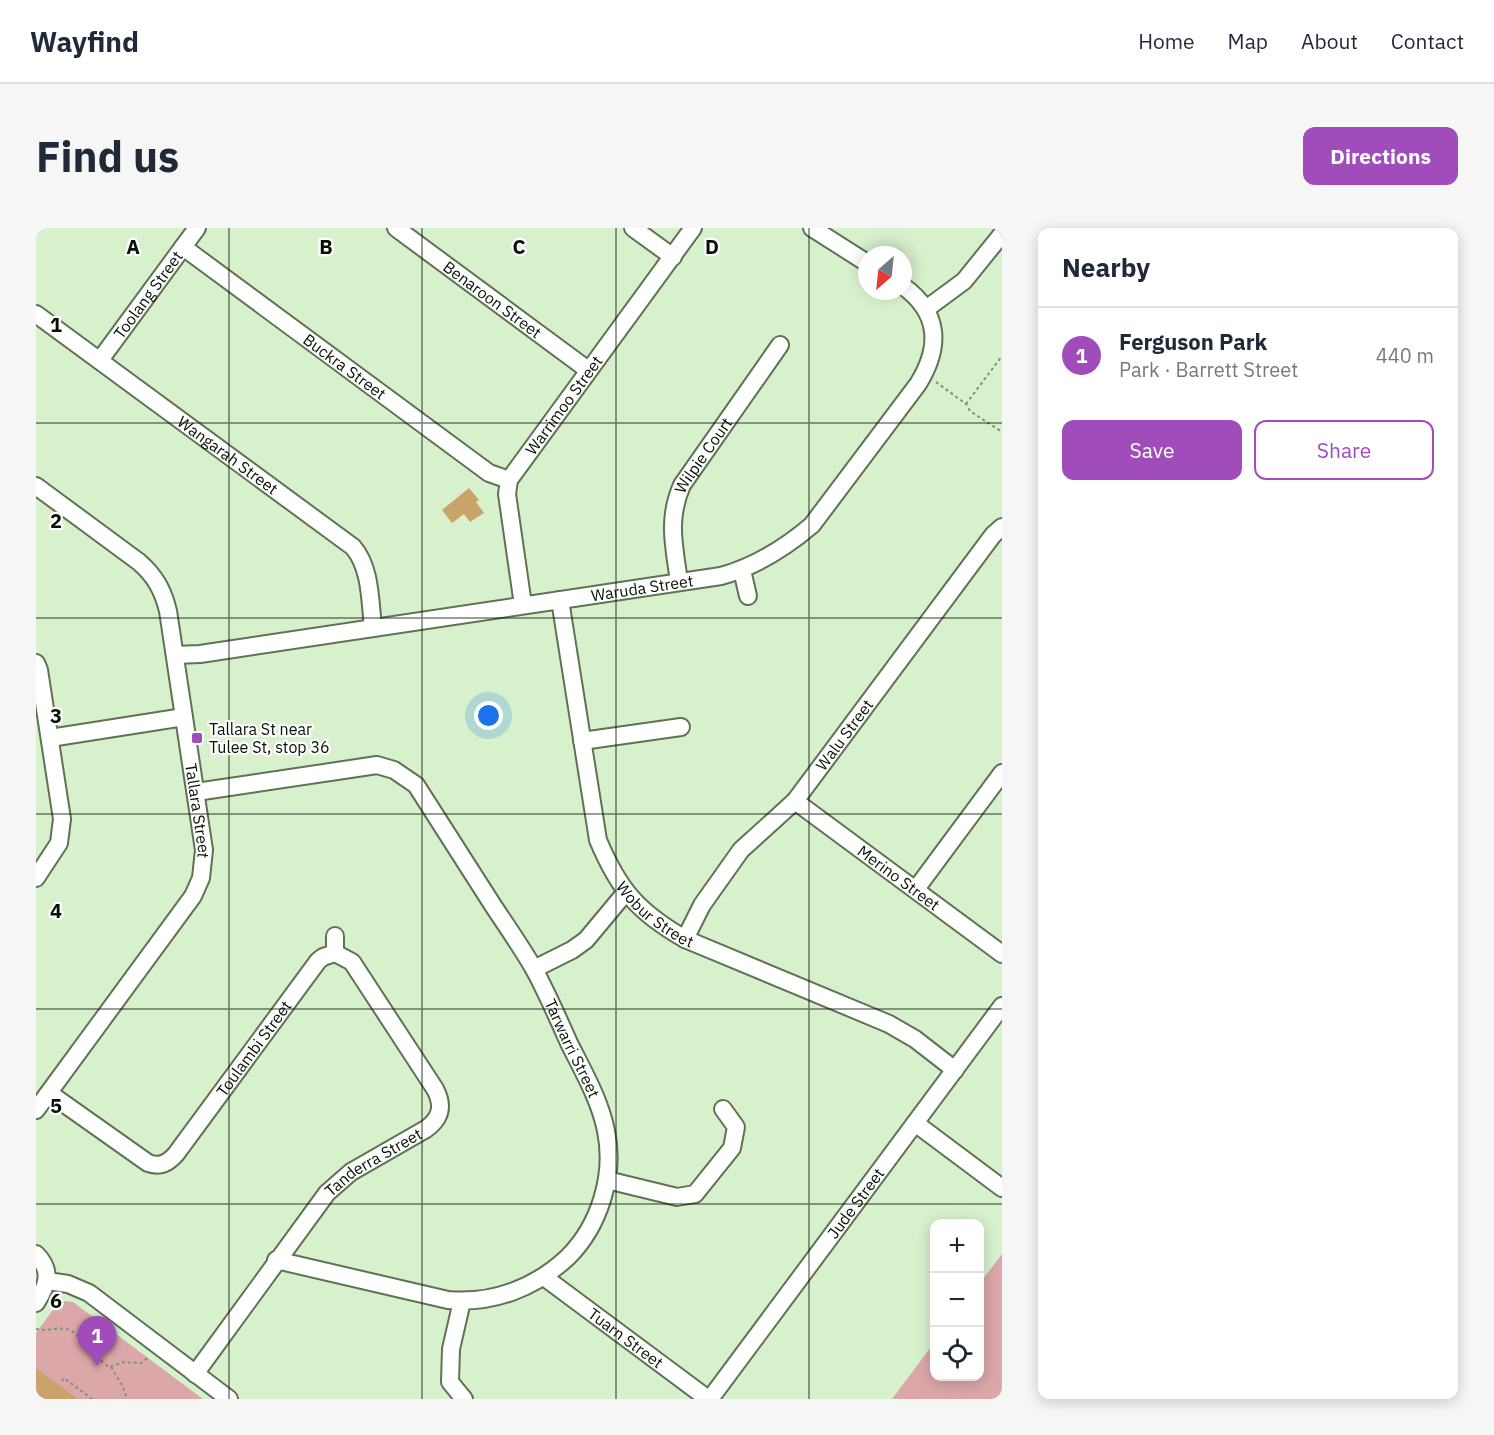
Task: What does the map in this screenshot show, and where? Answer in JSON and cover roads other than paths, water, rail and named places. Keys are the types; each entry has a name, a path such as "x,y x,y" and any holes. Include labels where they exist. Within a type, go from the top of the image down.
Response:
{"street":[{"name":"Toolang Street","path":"100,360 197,228"},
{"name":"Benaroon Street","path":"396,228 588,370"},
{"path":"633,228 673,257"},
{"name":"Warrimoo Street","path":"509,480 693,228"},
{"path":"812,228 858,257"},
{"path":"926,309 964,280 1002,234"},
{"name":"Buckra Street","path":"183,247 489,473 509,480"},
{"name":"Waruda Street","path":"175,655 200,654 721,576 742,570 790,544 812,525 925,374 933,352 932,322 926,309 912,294"},
{"name":"Wangarah Street","path":"36,314 353,547 361,557 366,570 373,628"},
{"name":"Wilpie Court","path":"679,581 672,530 674,506 682,485 780,345"},
{"path":"509,480 507,494 523,605"},
{"name":"Tallara Street","path":"36,486 139,562 154,578 165,597 196,792 204,858 197,888 36,1110"},
{"name":"Walu Street","path":"685,939 702,905 741,850 795,801 993,535 1002,527"},
{"path":"742,570 748,596"},
{"name":"Wobur Street","path":"560,600 598,840 609,866 637,906 685,939 896,1027 955,1070"},
{"path":"36,663 39,670 62,819 59,843 36,878"},
{"path":"50,738 184,717"},
{"path":"582,741 681,727"},
{"name":"Tarwarri Street","path":"196,792 377,765 394,770 416,784 534,969 602,1114 608,1148 607,1180 598,1210 583,1239 558,1266 544,1277 507,1294 488,1299 462,1301 434,1297 276,1260"},
{"path":"916,889 1002,772"},
{"name":"Merino Street","path":"795,801 1002,954"},
{"path":"534,969 572,950 586,940 626,892"},
{"path":"335,936 336,953"},
{"name":"Toulambi Street","path":"49,1093 148,1163 167,1170 170,1161 318,961 329,954 336,953"},
{"name":"Tanderra Street","path":"195,1374 327,1193 351,1172 426,1129 440,1114 440,1097 435,1089 352,962 336,953"},
{"name":"Jude Street","path":"709,1399 1002,1006"},
{"path":"607,1180 677,1197 695,1194 732,1148 736,1127 723,1108"},
{"path":"915,1123 1002,1188"},
{"path":"36,1254 46,1269 47,1281 36,1303"},
{"name":"Tuarn Street","path":"544,1277 709,1399"},
{"path":"47,1281 68,1284 89,1293 229,1399"},
{"path":"462,1301 451,1349 450,1382 464,1399"}],"place":[{"name":"Tallara St near Tulee St, stop 36","path":"197,738"},
{"name":"Ferguson Park","path":"97,1366"}]}
